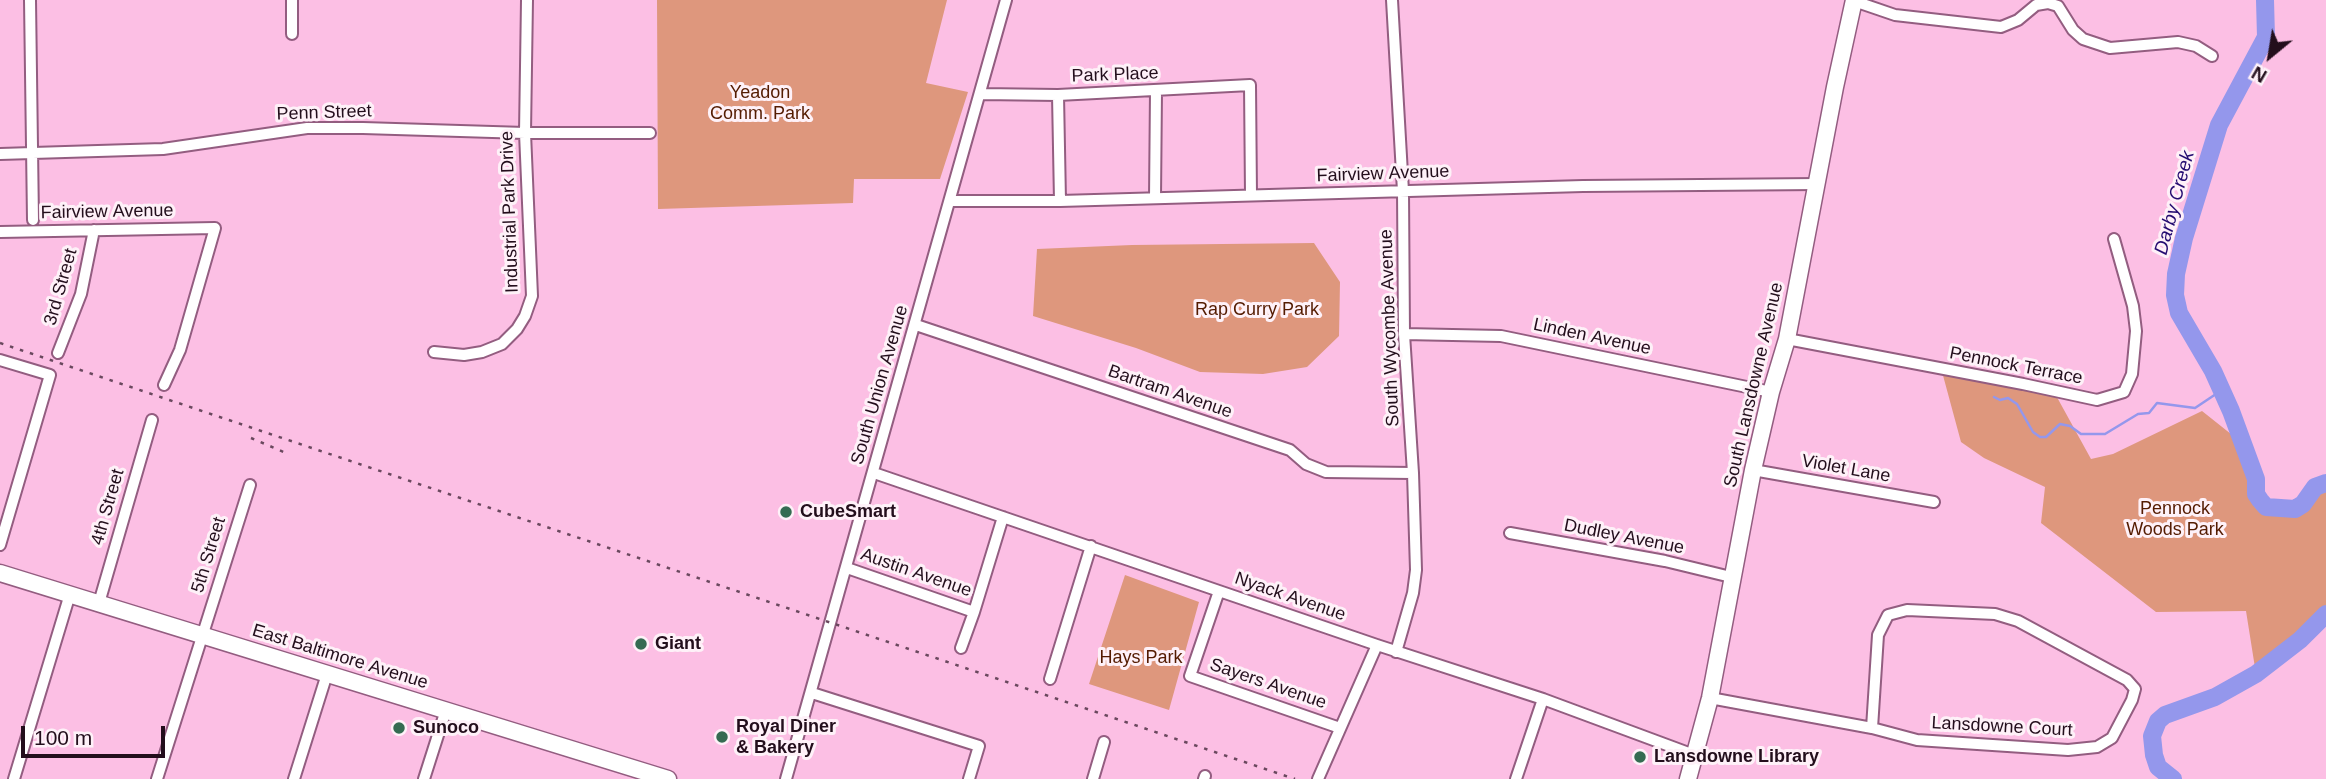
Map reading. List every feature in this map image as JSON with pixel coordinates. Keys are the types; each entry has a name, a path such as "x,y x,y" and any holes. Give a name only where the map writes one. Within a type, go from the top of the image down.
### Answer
{"main road":[{"name":"South Lansdowne Avenue","path":"1688,779 1710,698 1753,470 1771,392 1787,339 1854,0"},
{"name":"East Baltimore Avenue","path":"0,573 668,779"}],"street":[{"path":"30,0 33,220"},
{"path":"292,0 292,34"},
{"name":"Industrial Park Drive","path":"434,352 464,355 482,352 502,344 517,329 532,296 525,133 527,0"},
{"name":"South Union Avenue","path":"786,779 1006,0"},
{"name":"South Wycombe Avenue","path":"1392,0 1404,191 1404,334 1413,473 1415,581 1396,652"},
{"path":"1854,0 1895,15 2001,27 2018,20 2036,5 2048,3 2058,6 2073,30 2083,39 2110,48 2178,42 2196,46 2212,56"},
{"name":"Park Place","path":"981,94 1058,95 1250,85 1251,195"},
{"path":"1155,198 1156,91"},
{"path":"1058,95 1060,201"},
{"name":"Penn Street","path":"0,154 163,149 307,128 525,133 650,132"},
{"name":"Fairview Avenue","path":"950,201 1060,201 1404,191 1818,184"},
{"name":"Fairview Avenue","path":"0,232 215,228 180,350 164,385"},
{"name":"3rd Street","path":"58,353 81,293 94,230"},
{"name":"Pennock Terrace","path":"1787,339 2097,400 2124,392 2132,374 2136,331 2133,306 2114,239"},
{"name":"Bartram Avenue","path":"916,325 1290,450 1306,464 1326,472 1413,473"},
{"name":"Linden Avenue","path":"1404,334 1501,336 1771,392"},
{"path":"0,360 50,375 0,545"},
{"name":"4th Street","path":"99,603 152,420"},
{"name":"Violet Lane","path":"1753,470 1934,502"},
{"name":"Nyack Avenue","path":"874,473 1396,652 1544,699 1694,755"},
{"name":"5th Street","path":"157,779 250,485"},
{"path":"961,648 1003,517"},
{"name":"Dudley Avenue","path":"1510,533 1665,561 1731,577"},
{"path":"1050,680 1091,546"},
{"name":"Austin Avenue","path":"847,568 974,612"},
{"name":"Sayers Avenue","path":"1219,591 1190,676 1340,728"},
{"path":"13,779 70,594"},
{"name":"Lansdowne Court","path":"1710,698 1872,728 1917,740 2068,750 2097,747 2112,738 2135,689 2127,680 2018,621 1995,614 1907,610 1888,615 1878,635 1872,728"},
{"path":"1318,779 1377,645"},
{"path":"294,779 327,674"},
{"path":"812,693 979,746 969,779"},
{"path":"1516,779 1544,699"},
{"path":"424,779 446,710"},
{"path":"1093,779 1104,742"}],"green space":[{"name":"Yeadon Comm. Park","path":"657,0 947,0 926,83 968,92 940,179 854,179 853,203 658,209"},
{"name":"Rap Curry Park","path":"1314,243 1340,282 1339,336 1307,367 1263,374 1200,372 1136,348 1033,316 1037,249"},
{"name":"Pennock Woods Park","path":"1941,368 2053,390 2091,459 2113,454 2202,411 2241,442 2256,479 2256,494 2266,507 2295,509 2303,504 2315,487 2326,483 2326,614 2300,640 2256,674 2246,611 2156,612 2041,523 2045,487 1984,458 1961,442"},
{"name":"Hays Park","path":"1125,575 1199,602 1169,710 1089,684"}],"waterway":[{"name":"Darby Creek","path":"2265,0 2266,37 2219,125 2184,238 2176,274 2175,295 2179,313 2213,371 2231,411 2256,479 2256,494 2260,500 2266,507 2295,509 2303,504 2315,487 2326,483"},
{"path":"1994,397 2000,400 2008,398 2017,404 2033,432 2040,437 2046,437 2060,424 2070,426 2081,434 2105,434 2138,414 2149,413 2157,403 2195,408 2222,390"},
{"name":"Darby Creek","path":"2173,779 2158,767 2154,755 2152,736 2158,721 2165,715 2215,697 2256,674 2300,640 2326,614"}],"railway":[{"path":"0,343 1295,779"},
{"path":"251,438 286,453"}],"place":[{"name":"CubeSmart","path":"786,512"},
{"name":"Giant","path":"641,644"},
{"name":"Sunoco","path":"399,728"},
{"name":"Royal Diner & Bakery","path":"722,737"},
{"name":"Lansdowne Library","path":"1640,757"}]}
